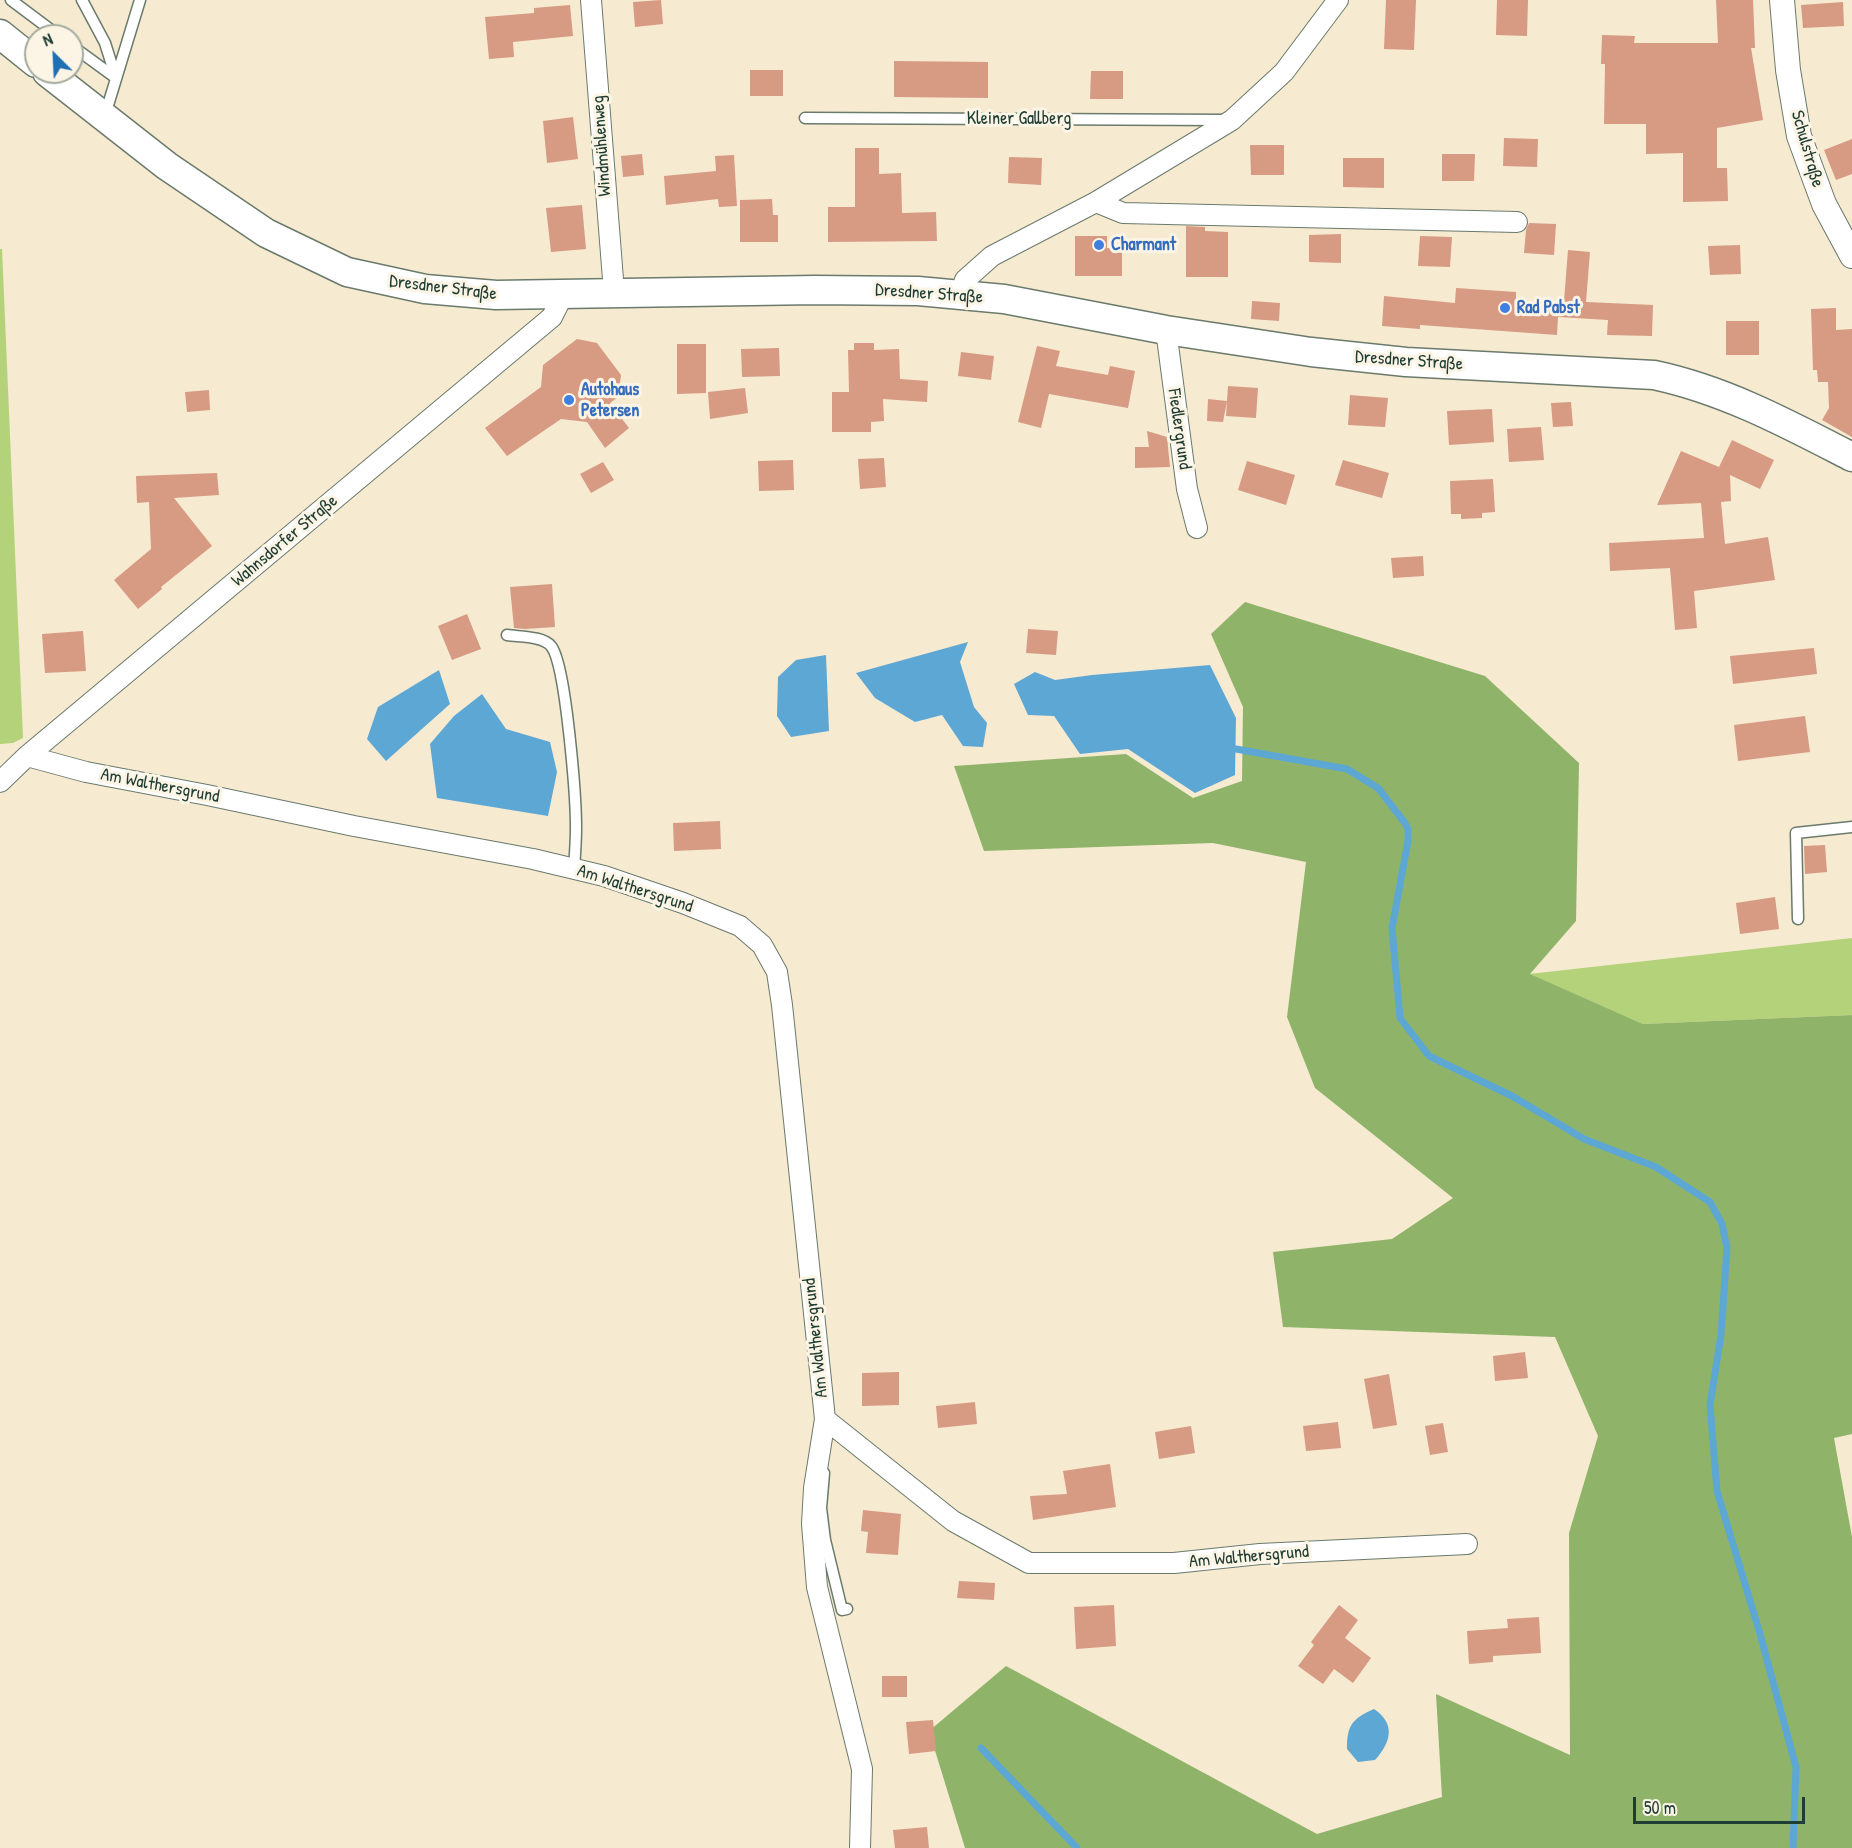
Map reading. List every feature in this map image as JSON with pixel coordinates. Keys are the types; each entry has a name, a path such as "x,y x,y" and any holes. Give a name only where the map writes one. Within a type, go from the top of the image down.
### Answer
{"main road":[{"path":"0,34 24,53"},
{"name":"Dresdner Straße","path":"62,84 167,166 266,234 347,272 425,289 460,294 563,295 614,292 880,290 960,294 1004,299 1166,330 1311,352 1406,362 1654,375 1688,382 1727,396 1852,457"}],"street":[{"name":"Windmühlenweg","path":"591,0 614,292"},
{"path":"960,294 965,279 992,256 1096,202 1232,120 1284,72 1338,0"},
{"name":"Schulstraße","path":"1782,0 1788,70 1799,136 1824,204 1852,256"},
{"path":"1096,202 1123,213 1517,222"},
{"name":"Wahnsdorfer Straße","path":"0,782 27,756 552,317 563,295"},
{"name":"Fiedlergrund","path":"1166,330 1187,489 1197,528"},
{"name":"Am Walthersgrund","path":"27,756 86,772 532,859 604,876 683,903 740,926 762,945 777,972 782,1005 825,1419 814,1488 812,1524 817,1587 862,1769 860,1848"},
{"name":"Am Walthersgrund","path":"825,1419 953,1521 1029,1563 1174,1563 1260,1554 1467,1544"}],"lane":[{"path":"11,0 43,24"},
{"path":"82,0 105,43 116,79"},
{"path":"104,119 140,0"},
{"path":"84,55 116,79"},
{"name":"Kleiner Gallberg","path":"805,117 1232,120"},
{"path":"507,635 550,644 557,656 569,734 576,828 574,869"},
{"path":"1798,919 1796,833 1852,827"},
{"path":"822,1449 825,1479 821,1508 825,1540 842,1610 847,1609"}],"green space":[{"path":"0,249 2,249 23,738 13,743 0,744"},
{"path":"1245,602 1485,676 1579,763 1576,921 1530,974 1643,1024 1852,1015 1852,1434 1834,1438 1852,1537 1852,1848 965,1848 929,1731 1006,1666 1317,1834 1442,1797 1436,1694 1570,1755 1569,1533 1598,1436 1555,1337 1283,1327 1273,1252 1392,1239 1453,1198 1315,1088 1287,1017 1306,862 1213,843 984,851 954,766 1126,754 1193,798 1242,781 1243,707 1211,634"},
{"path":"1852,938 1852,1015 1643,1024 1529,974"}],"water":[{"path":"968,642 960,662 974,707 987,723 983,747 963,746 942,715 915,722 875,698 856,673"},
{"path":"826,655 829,731 791,737 777,716 778,677 796,660"},
{"path":"1210,665 1236,718 1235,775 1195,793 1128,749 1080,754 1054,716 1028,715 1014,684 1035,672 1055,680"},
{"path":"439,670 450,704 386,761 367,739 378,707"},
{"path":"482,694 506,729 550,742 557,772 548,816 437,798 430,744 454,716"},
{"path":"1374,1709 1386,1721 1388,1740 1375,1760 1358,1762 1347,1749 1348,1734 1352,1724 1360,1716"}],"building":[{"path":"661,0 663,24 635,27 633,2"},
{"path":"1386,0 1416,0 1414,50 1384,49"},
{"path":"1497,0 1528,0 1527,36 1496,35"},
{"path":"1716,0 1753,0 1755,48 1751,48 1763,120 1717,128 1717,168 1727,168 1728,201 1683,202 1683,153 1646,154 1646,124 1604,124 1605,64 1601,64 1602,35 1635,36 1634,43 1718,43"},
{"path":"1843,2 1844,26 1803,28 1801,5"},
{"path":"570,5 573,36 513,42 514,57 489,59 485,17 534,13 534,8"},
{"path":"894,61 988,62 988,98 894,97"},
{"path":"750,70 783,70 783,96 750,96"},
{"path":"1091,71 1123,71 1123,99 1090,99"},
{"path":"573,117 578,159 547,163 543,121"},
{"path":"1504,138 1538,139 1537,167 1503,166"},
{"path":"1852,139 1852,174 1836,180 1824,150"},
{"path":"1250,145 1284,145 1284,175 1251,175"},
{"path":"855,148 879,148 879,174 901,173 902,213 936,212 937,241 828,242 828,207 855,207"},
{"path":"642,154 644,175 623,177 621,156"},
{"path":"1442,154 1475,154 1474,181 1442,181"},
{"path":"734,155 737,206 719,207 718,199 666,205 664,176 716,171 715,156"},
{"path":"1009,157 1042,158 1041,185 1008,183"},
{"path":"1343,158 1384,158 1384,188 1343,187"},
{"path":"772,199 773,215 778,215 778,242 740,242 740,200"},
{"path":"582,205 586,249 551,252 546,208"},
{"path":"1529,223 1556,224 1554,255 1524,253 1526,230"},
{"path":"1186,226 1205,227 1205,231 1228,232 1228,277 1186,277"},
{"path":"1341,234 1341,263 1309,262 1309,235"},
{"path":"1075,236 1107,236 1107,248 1122,248 1122,276 1075,276"},
{"path":"1420,236 1452,237 1450,267 1418,266"},
{"path":"1740,245 1741,274 1710,275 1708,246"},
{"path":"1568,250 1590,252 1586,302 1653,305 1652,336 1607,335 1608,320 1558,317 1557,335 1420,325 1420,329 1382,326 1384,296 1455,303 1456,288 1516,292 1516,300 1558,303 1558,301 1564,301"},
{"path":"1252,301 1280,303 1279,321 1251,319"},
{"path":"1836,308 1836,330 1852,329 1852,437 1822,420 1829,408 1828,382 1818,382 1817,370 1813,370 1811,309"},
{"path":"1726,321 1759,321 1759,355 1726,355"},
{"name":"Autohaus Petersen","path":"577,339 597,343 621,375 618,397 610,403 629,428 605,448 587,422 561,419 507,456 485,428 541,387 543,365"},
{"path":"854,343 874,343 874,350 899,349 900,379 928,381 927,402 883,399 884,421 871,422 871,432 832,432 832,392 849,392 848,350 854,350"},
{"path":"677,344 706,344 706,393 677,394"},
{"path":"1037,346 1060,351 1056,366 1108,375 1110,366 1135,371 1128,408 1049,394 1041,428 1018,422"},
{"path":"779,348 780,376 742,377 741,349"},
{"path":"961,352 994,356 991,380 958,376"},
{"path":"1228,386 1258,388 1256,418 1226,416"},
{"path":"745,388 748,413 710,419 708,392"},
{"path":"209,390 210,410 187,412 185,392"},
{"path":"1350,395 1388,398 1385,427 1348,425"},
{"path":"1208,399 1227,401 1223,422 1207,421"},
{"path":"1571,402 1573,426 1553,427 1551,403"},
{"path":"1492,409 1494,442 1449,445 1447,411"},
{"path":"1541,427 1544,460 1509,462 1507,429"},
{"path":"1147,431 1167,437 1170,467 1135,468 1135,447 1149,447"},
{"path":"1732,440 1774,460 1760,489 1730,475 1731,501 1721,502 1725,544 1768,537 1775,580 1694,591 1697,628 1675,630 1670,568 1610,571 1609,543 1704,538 1701,503 1657,505 1681,451 1719,467"},
{"path":"884,458 886,487 860,489 858,459"},
{"path":"793,460 794,490 759,491 758,461"},
{"path":"1343,460 1389,473 1382,498 1335,485"},
{"path":"1247,461 1295,475 1286,505 1238,490"},
{"path":"603,462 614,480 591,493 580,474"},
{"path":"217,473 219,495 174,498 212,546 161,587 162,589 138,609 114,580 151,549 149,502 137,503 136,476"},
{"path":"1493,479 1495,512 1482,513 1482,518 1461,519 1461,514 1451,514 1450,481"},
{"path":"1423,556 1424,576 1393,578 1391,558"},
{"path":"552,584 555,627 514,628 510,587"},
{"path":"467,614 481,649 452,660 438,626"},
{"path":"1028,629 1058,631 1056,655 1026,653"},
{"path":"83,631 86,671 45,673 42,634"},
{"path":"1814,648 1817,674 1733,684 1730,656"},
{"path":"1805,716 1810,752 1738,761 1734,725"},
{"path":"720,821 721,849 674,851 673,823"},
{"path":"1825,845 1827,872 1805,874 1804,846"},
{"path":"1775,897 1779,929 1740,934 1736,903"},
{"path":"1525,1352 1528,1378 1495,1381 1493,1356"},
{"path":"899,1372 899,1405 862,1406 862,1373"},
{"path":"1389,1374 1397,1425 1373,1429 1364,1379"},
{"path":"975,1402 977,1424 938,1428 936,1406"},
{"path":"1338,1422 1341,1448 1306,1451 1303,1426"},
{"path":"1443,1423 1448,1452 1430,1455 1425,1426"},
{"path":"1191,1426 1195,1453 1159,1459 1155,1432"},
{"path":"1110,1464 1116,1507 1033,1520 1030,1496 1067,1494 1063,1471"},
{"path":"863,1510 901,1514 898,1555 866,1553 868,1532 861,1531"},
{"path":"959,1581 995,1583 994,1600 957,1598"},
{"path":"1114,1605 1116,1646 1076,1649 1074,1607"},
{"path":"1339,1605 1358,1620 1345,1638 1371,1658 1353,1683 1334,1669 1323,1684 1298,1666 1314,1645 1311,1642"},
{"path":"1539,1617 1541,1653 1493,1656 1493,1662 1469,1664 1467,1631 1508,1628 1507,1619"},
{"path":"882,1676 907,1676 907,1697 882,1697"},
{"path":"933,1720 936,1751 909,1754 906,1722"},
{"path":"927,1827 929,1848 895,1848 893,1830"}],"waterway":[{"path":"1236,749 1347,769 1378,788 1405,823 1408,829 1408,841 1392,928 1400,1018 1429,1056 1512,1096 1584,1139 1656,1167 1710,1202 1722,1224 1727,1248 1721,1335 1710,1405 1717,1491 1760,1634 1796,1767 1793,1848"},
{"path":"981,1748 1077,1848"}],"place":[{"name":"Charmant","path":"1099,245"},
{"name":"Rad Pabst","path":"1505,308"},
{"name":"Autohaus Petersen","path":"569,400"}]}
